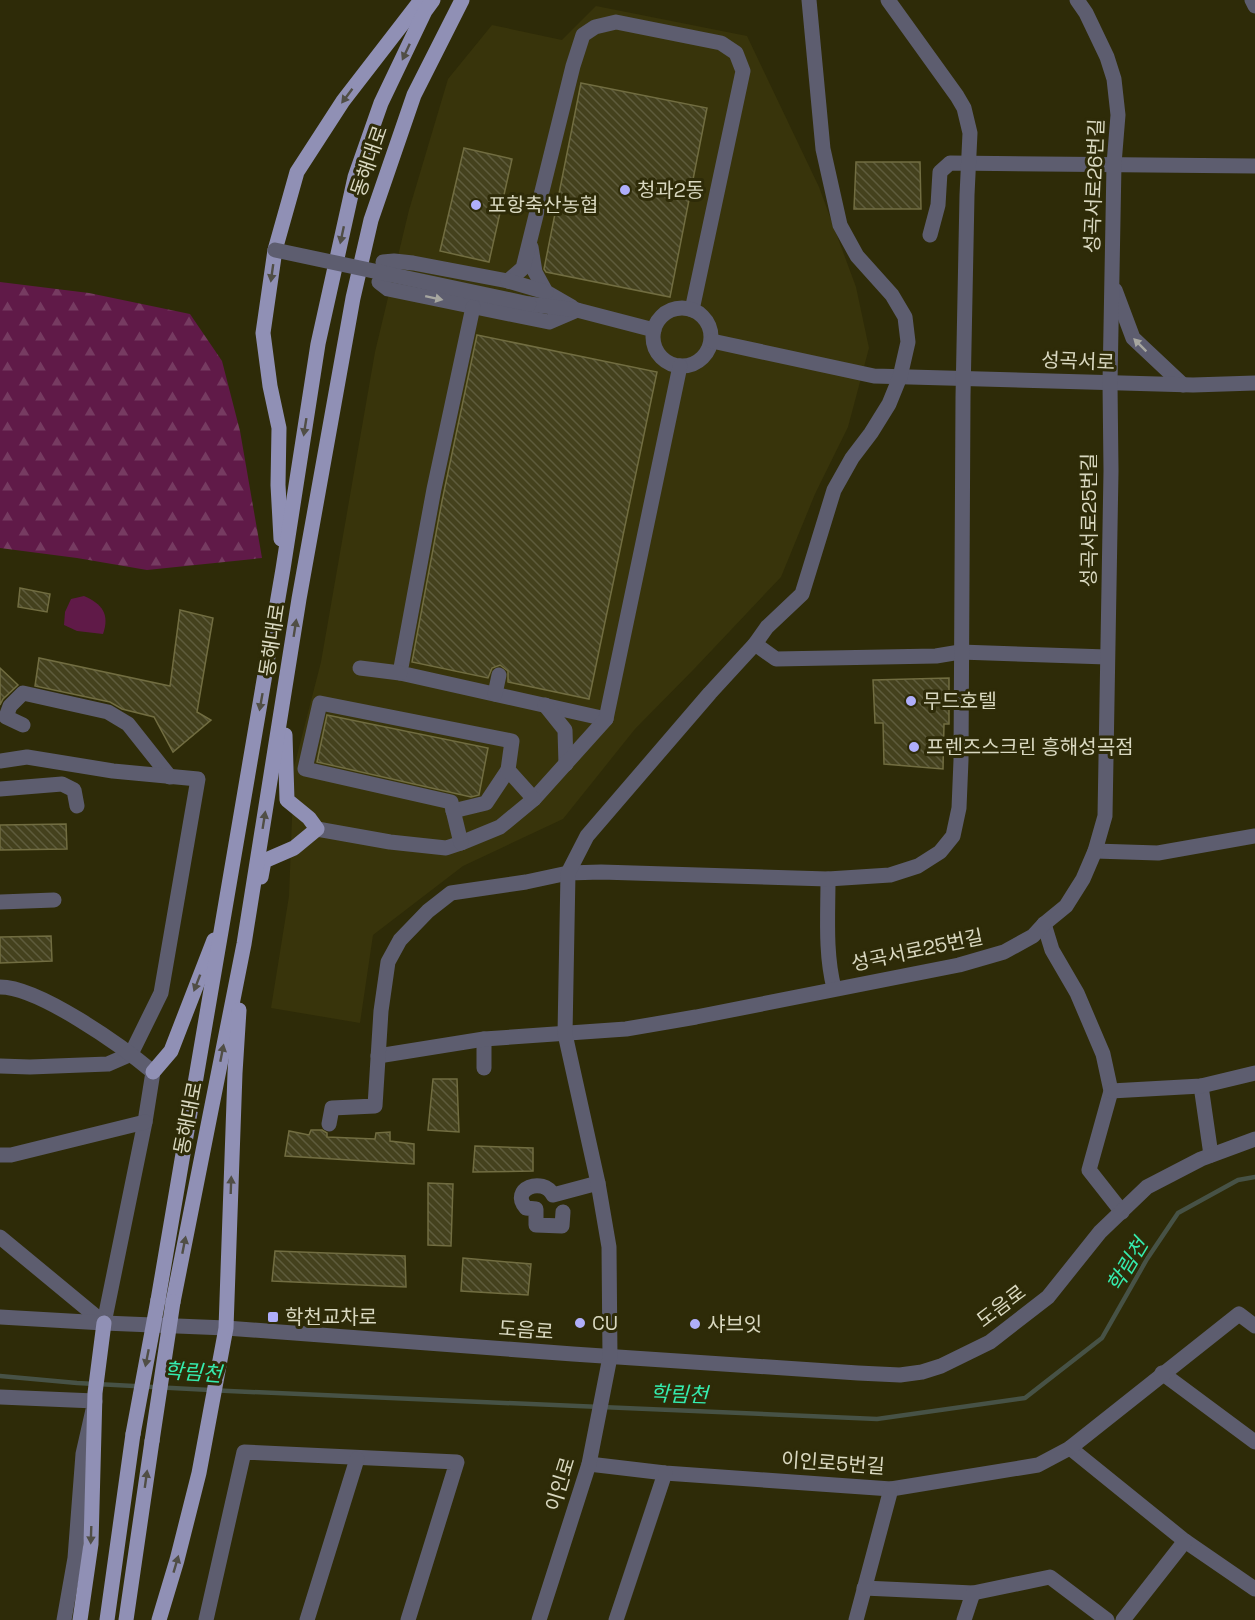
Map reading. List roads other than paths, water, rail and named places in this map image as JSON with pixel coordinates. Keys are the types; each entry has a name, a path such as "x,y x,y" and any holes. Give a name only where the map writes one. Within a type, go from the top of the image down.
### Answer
{"main road":[{"path":"283,569 278,485 279,428 270,386 263,333 275,250 297,172 343,101 422,0"},
{"path":"126,1620 152,1441 165,1301 318,344 355,177 381,103 425,11 433,0"},
{"name":"동해대로","path":"165,1301 244,944 299,599 353,297 371,220 414,95 462,0"},
{"path":"159,1620 199,1473 226,1328 235,1073 244,944 264,861 294,848 317,828 309,818 287,800 284,697"},
{"path":"153,1072 171,1051 226,909"},
{"path":"107,1620 133,1434 165,1301"},
{"path":"80,1620 90,1544 95,1397 104,1323"}],"street":[{"path":"568,873 587,836 755,644 767,627 802,594 834,490 852,458 889,404 900,377 908,342 905,317 892,295 857,256 840,225 823,150 809,0"},
{"path":"329,1124 332,1108 375,1106 381,1011 388,962 400,940 428,911 451,893 568,873 828,879 890,875 918,866 940,852 953,836 959,808 961,760 963,378 970,133 964,108 953,89 888,0"},
{"name":"성곡서로26번길","path":"1077,0 1086,13 1107,57 1114,79 1118,115 1114,164 1110,383"},
{"path":"1252,0 1255,6"},
{"path":"508,281 523,268 573,66 583,35 595,27 616,22 722,43 735,53 743,71 692,309"},
{"path":"930,235 938,206 940,172 950,163 1255,166"},
{"path":"530,241 535,272 546,292"},
{"path":"275,250 529,304 577,310 654,330"},
{"path":"383,262 414,263 508,281 546,292 577,310"},
{"path":"1112,280 1133,338 1183,385"},
{"path":"379,282 388,289 549,322 577,310"},
{"path":"400,673 434,489 473,307"},
{"path":"673,309 692,309 708,322 712,341 704,357 697,363 680,366 670,364 656,350 653,340 657,321 673,309"},
{"name":"성곡서로","path":"712,341 874,376 1251,386"},
{"path":"317,828 390,842 446,848 461,843 500,827 534,799 606,719 680,366"},
{"path":"1251,386 1255,371"},
{"name":"성곡서로25번길","path":"378,1056 483,1039 626,1029 959,965 1004,952 1033,936 1066,906 1083,879 1095,851 1105,816 1111,471 1110,383"},
{"path":"755,644 776,659 936,656 960,652 1107,657"},
{"path":"360,669 400,673 606,719"},
{"path":"495,694 499,675"},
{"path":"23,725 6,717 10,706 23,693 108,712 128,724 170,777"},
{"path":"453,811 486,802 508,770 512,741 320,703 305,769 451,802 453,811 461,843"},
{"path":"545,705 565,730 566,764"},
{"path":"0,761 27,757 113,771 198,779 161,993 131,1054 108,1064 0,1066"},
{"path":"508,770 534,799"},
{"path":"0,789 62,784 74,790 77,806"},
{"path":"1095,851 1158,853 1255,836"},
{"name":"이인로","path":"539,1620 590,1464 610,1357 609,1247 598,1183 565,1034 568,873"},
{"path":"828,879 828,939 830,972 834,988"},
{"path":"0,902 54,900"},
{"path":"1044,924 1052,950 1077,993 1103,1054 1111,1091 1089,1170 1122,1212"},
{"path":"0,987 10,987 44,999 131,1054 153,1072 104,1323 0,1237"},
{"path":"483,1039 484,1068"},
{"path":"1111,1091 1201,1086 1255,1072"},
{"path":"1201,1086 1211,1155"},
{"path":"0,1155 11,1155 145,1122"},
{"name":"도음로","path":"0,1317 226,1328 858,1373 900,1375 922,1372 990,1342 1048,1297 1100,1232 1148,1187 1211,1155 1255,1139"},
{"path":"553,1195 598,1183"},
{"path":"542,1186 550,1190 553,1195 550,1204 541,1209 526,1208 522,1204 523,1190 528,1188 542,1186"},
{"path":"536,1209 536,1226 562,1226 563,1212"},
{"name":"이인로5번길","path":"590,1464 665,1473 891,1489 1038,1465 1070,1448 1239,1314 1255,1326"},
{"path":"1162,1373 1255,1442"},
{"path":"0,1397 95,1397 83,1454 75,1558 64,1620"},
{"path":"1070,1448 1185,1541 1255,1589"},
{"path":"206,1620 244,1452 457,1462 408,1620"},
{"path":"307,1620 357,1458"},
{"path":"616,1620 665,1473"},
{"path":"856,1620 891,1489"},
{"path":"1123,1620 1185,1541"},
{"path":"864,1588 973,1593 1050,1577 1107,1620"},
{"path":"964,1620 973,1593"}],"waterway":[{"name":"학림천","path":"0,1376 77,1383 229,1391 877,1419 1025,1398 1102,1338 1147,1259 1178,1213 1238,1180 1255,1177"}],"place":[{"name":"청과2동","path":"625,190"},
{"name":"포항축산농협","path":"476,205"},
{"name":"무드호텔","path":"911,701"},
{"name":"프렌즈스크린 흥해성곡점","path":"914,747"},
{"name":"학천교차로","path":"273,1317"},
{"name":"CU","path":"580,1323"},
{"name":"샤브잇","path":"695,1324"}]}
